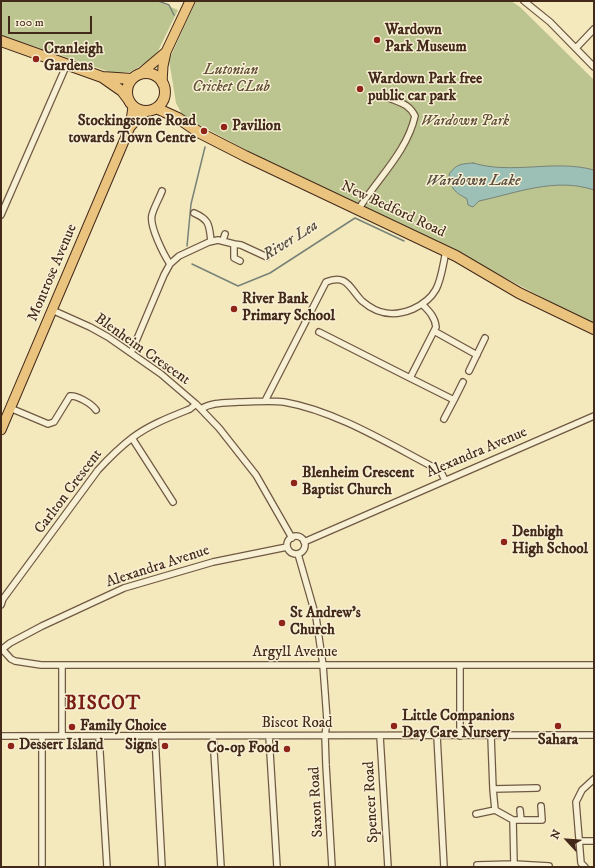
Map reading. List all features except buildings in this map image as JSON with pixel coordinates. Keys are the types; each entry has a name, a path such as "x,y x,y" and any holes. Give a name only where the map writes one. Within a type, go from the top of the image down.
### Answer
{"highway":[{"path":"1,41 67,63 102,77 122,91 137,110 151,110 164,99 163,88 158,78 152,74 146,73 136,76 102,77"},
{"path":"130,103 127,88 136,76"},
{"name":"New Bedford Road","path":"163,88 170,106 178,118"},
{"name":"New Bedford Road","path":"151,110 178,118 200,133 245,156 446,251 520,293 594,329"}],"main road":[{"path":"163,88 163,66 166,52 190,1"},
{"path":"136,76 166,52"},
{"name":"Montrose Avenue","path":"130,103 130,127"},
{"name":"Montrose Avenue","path":"1,430 6,413 52,310 130,127 138,117 151,110"}],"street":[{"path":"524,1 539,12 594,66"},
{"path":"576,48 594,29"},
{"path":"1,215 67,63"},
{"path":"358,210 398,155 412,129 415,116 412,109 389,98"},
{"path":"162,191 151,216 157,239 163,254 170,264"},
{"path":"194,213 204,218 206,221 211,241"},
{"path":"223,240 225,234"},
{"path":"130,353 164,275 170,264 179,256 211,241 223,240 241,245 267,257"},
{"path":"234,244 234,258 240,261"},
{"path":"265,401 326,282 339,279 347,283 362,301 374,309 385,314 396,315 422,304 433,295 439,285 446,251"},
{"path":"410,378 436,327 435,320 422,304"},
{"name":"Blenheim Crescent","path":"52,310 108,337 161,374 196,404 219,428 256,475 292,538"},
{"path":"434,331 477,355"},
{"path":"319,332 454,400"},
{"path":"469,371 486,338"},
{"path":"444,419 463,382"},
{"path":"6,413 48,424 54,422 70,396 77,397 90,404 96,410"},
{"path":"200,409 212,404 265,401 283,402 296,405 338,419 435,468 441,472 445,480"},
{"name":"Carlton Crescent","path":"1,605 3,599 98,470 111,456 132,438 154,425 190,409 196,404"},
{"name":"Alexandra Avenue","path":"304,542 594,416"},
{"path":"132,438 173,502"},
{"path":"292,538 300,538 304,542 304,548 298,554 292,553 287,547 288,542 292,538"},
{"name":"Alexandra Avenue","path":"2,647 42,626 124,588 212,562 287,547"},
{"path":"298,554 316,617 327,720 325,736"},
{"name":"Argyll Avenue","path":"2,647 11,659 15,661 41,665 62,666 594,665"},
{"path":"460,665 460,736"},
{"path":"62,666 62,736"},
{"name":"Biscot Road","path":"1,736 594,736"},
{"path":"42,736 42,867"},
{"path":"99,736 107,867"},
{"path":"155,736 162,867"},
{"path":"213,736 221,867"},
{"path":"269,736 277,867"},
{"name":"Saxon Road","path":"325,736 332,867"},
{"name":"Spencer Road","path":"380,736 388,867"},
{"path":"436,736 444,867"},
{"path":"491,736 492,789 495,810"},
{"path":"585,867 581,863 576,802 582,790 594,779"},
{"path":"492,789 537,788"},
{"path":"476,814 495,810 513,820 542,820 541,806"},
{"path":"520,810 521,820"},
{"path":"513,820 514,864"},
{"path":"579,841 594,841"},
{"path":"477,865 514,864 549,866"}],"green space":[{"path":"1,1 156,1 178,10 158,51 150,60 130,72 113,73 1,35"},
{"name":"Wardown Park","path":"196,1 511,1 520,7 594,80 594,325 453,250 263,159 183,116 176,103 169,60"}],"water":[{"name":"Wardown Lake","path":"473,163 503,168 564,166 594,170 594,190 579,186 550,186 479,201 473,207 468,205 467,199 454,190 449,174 459,165"}],"waterway":[{"name":"River Lea","path":"158,1 169,5 174,15"},
{"name":"River Lea","path":"187,246 191,204 205,147"},
{"name":"River Lea","path":"192,264 238,286 270,273 355,218 404,241"}],"place":[{"name":"Wardown Park Museum","path":"377,40"},
{"name":"Cranleigh Gardens","path":"36,59"},
{"name":"Wardown Park free public car park","path":"360,89"},
{"name":"Pavilion","path":"224,127"},
{"name":"Stockingstone Road towards Town Centre","path":"204,131"},
{"name":"River Bank Primary School","path":"234,309"},
{"name":"Blenheim Crescent Baptist Church","path":"294,483"},
{"name":"Denbigh High School","path":"504,542"},
{"name":"St Andrew's Church","path":"282,623"},
{"name":"Little Companions Day Care Nursery","path":"394,726"},
{"name":"Sahara","path":"558,726"},
{"name":"Family Choice","path":"72,727"},
{"name":"Dessert Island","path":"11,746"},
{"name":"Signs","path":"165,746"},
{"name":"Co-op Food","path":"287,749"}],"district":[{"name":"BISCOT","path":"103,705"}],"park label":[{"name":"Lutonian Cricket CLub","path":"231,80"}]}
